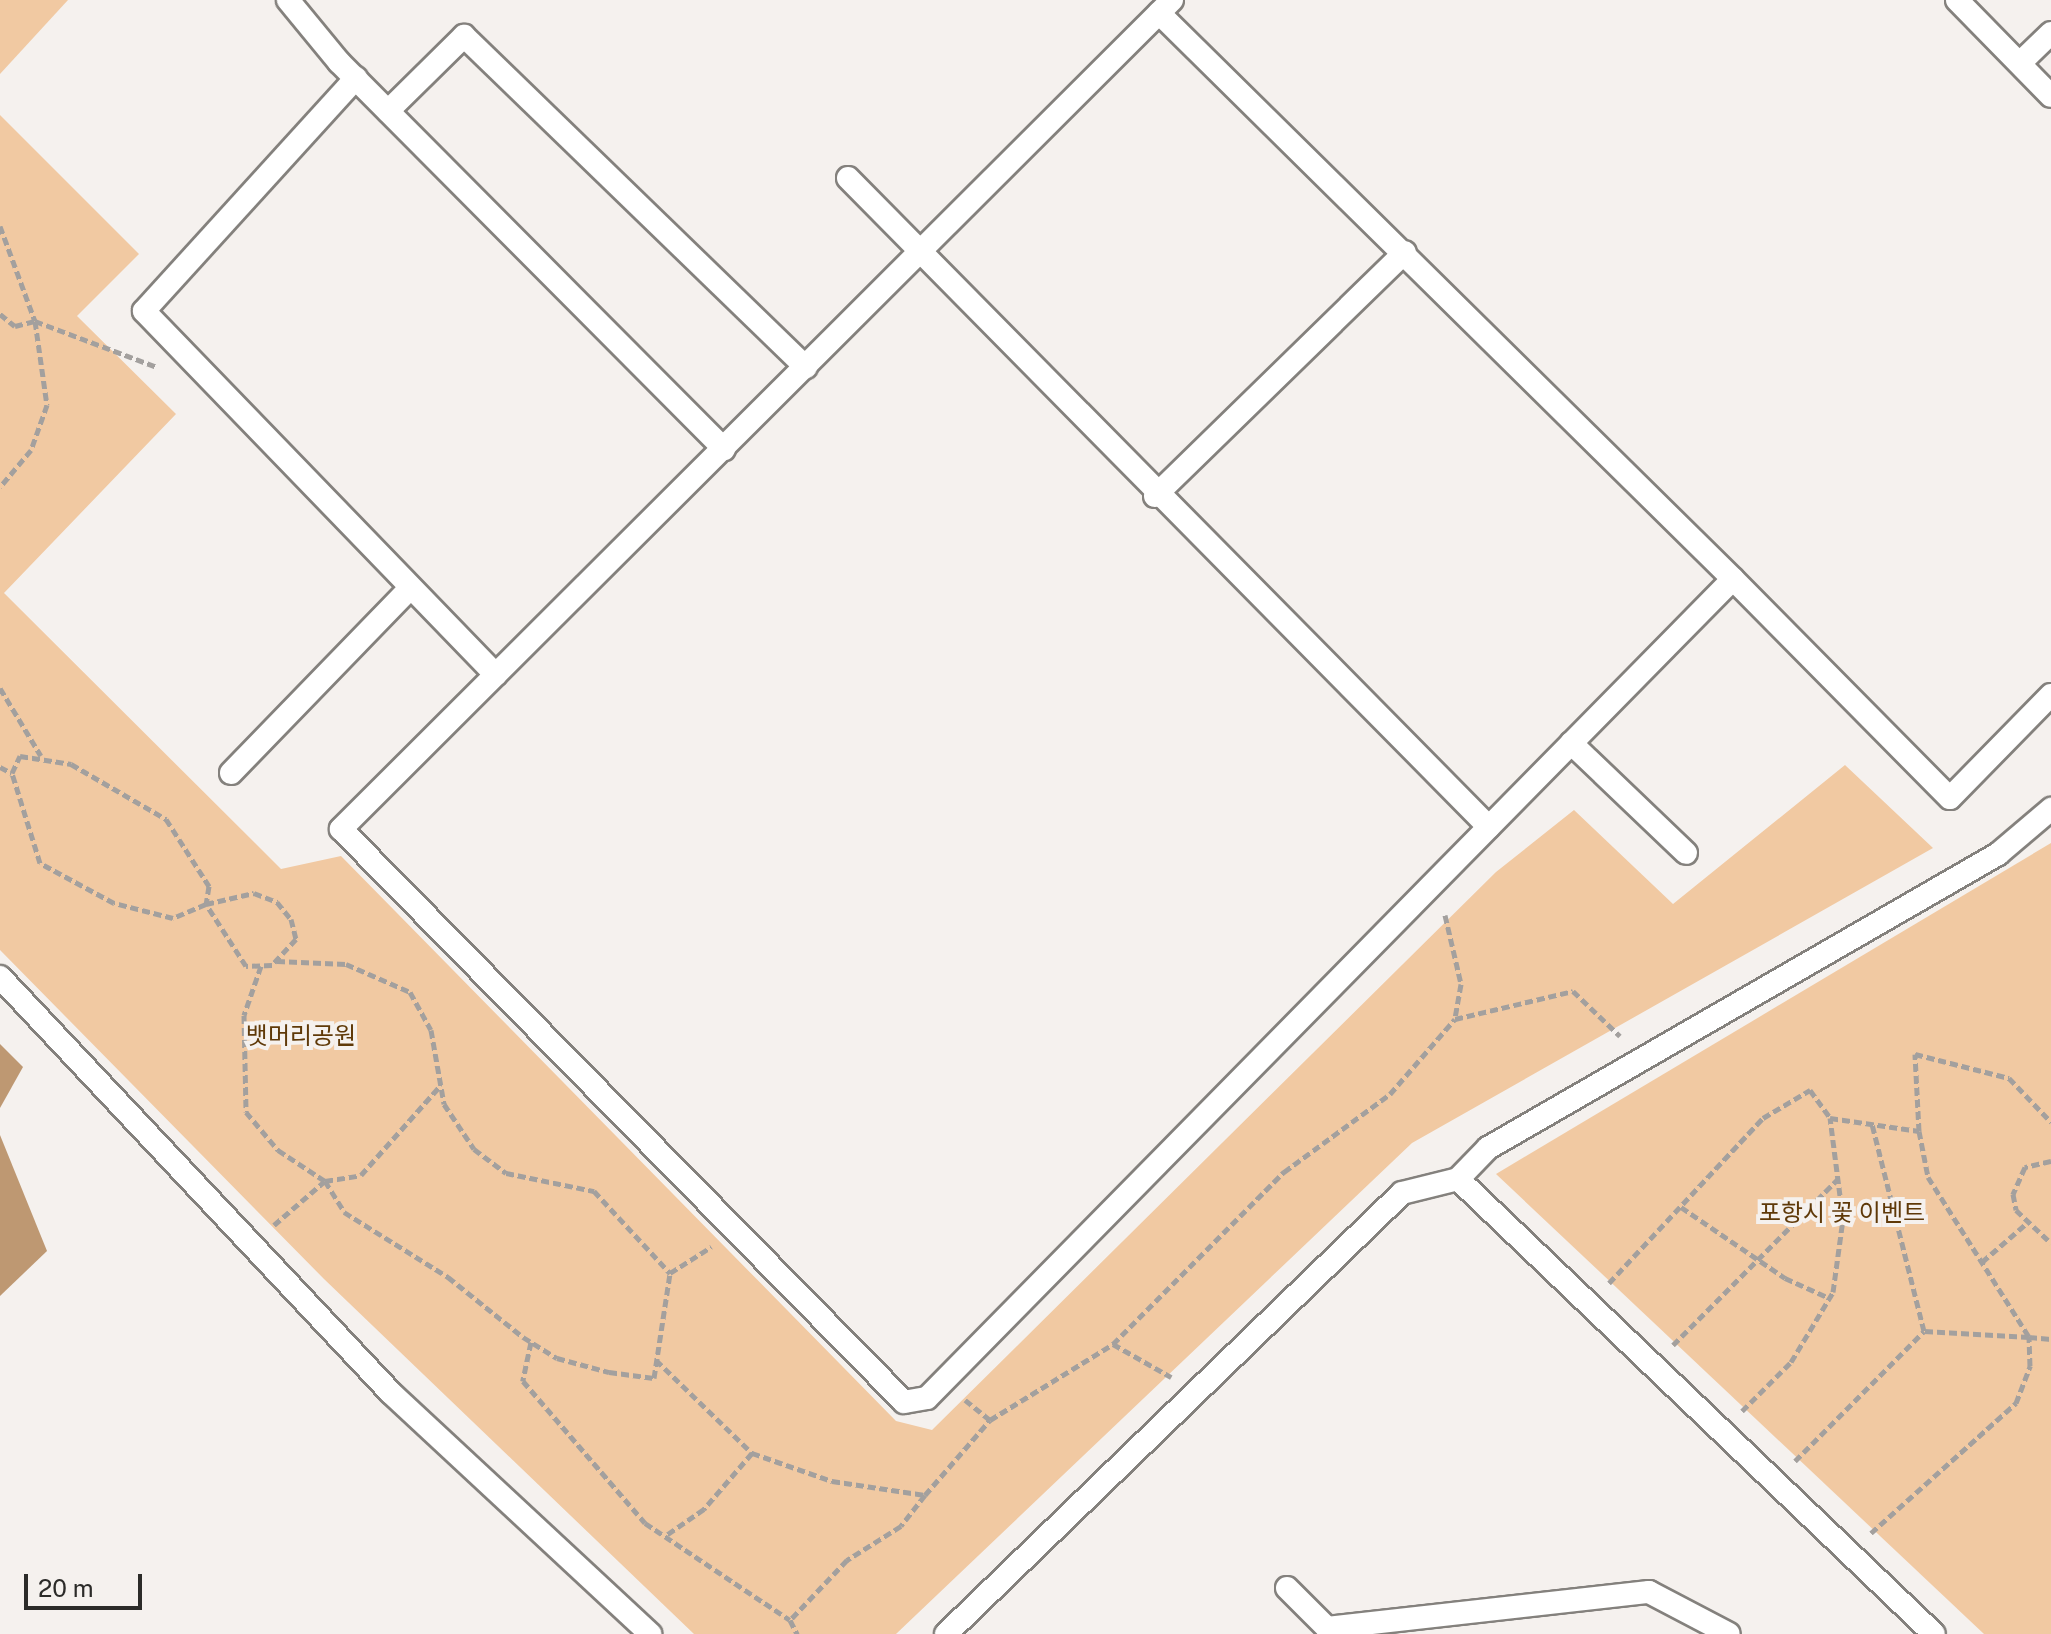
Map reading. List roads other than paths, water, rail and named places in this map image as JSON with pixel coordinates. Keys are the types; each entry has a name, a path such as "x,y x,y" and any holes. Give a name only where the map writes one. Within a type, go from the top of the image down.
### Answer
{"lane":[{"path":"288,0 388,111 724,449"},
{"path":"1957,0 2051,96"},
{"path":"1733,579 927,1398 904,1402 341,829 1166,6 1405,252 1733,579 1950,798 2051,695"},
{"path":"2020,63 2051,33"},
{"path":"388,111 464,36 806,367"},
{"path":"356,78 144,311 496,675"},
{"path":"848,178 1155,496 1489,827"},
{"path":"1155,496 1405,252"},
{"path":"231,773 410,588"},
{"path":"1571,743 1686,853"},
{"path":"946,1634 1402,1193 1458,1179 1488,1148 1998,854 2051,809"},
{"path":"0,977 391,1393 650,1634"},
{"path":"1458,1179 1934,1634"},
{"path":"1287,1588 1327,1628 1649,1592 1729,1634"}],"park label":[{"name":"뱃머리공원","path":"301,1036"},
{"name":"포항시 꽃 이벤트","path":"1842,1213"}]}
